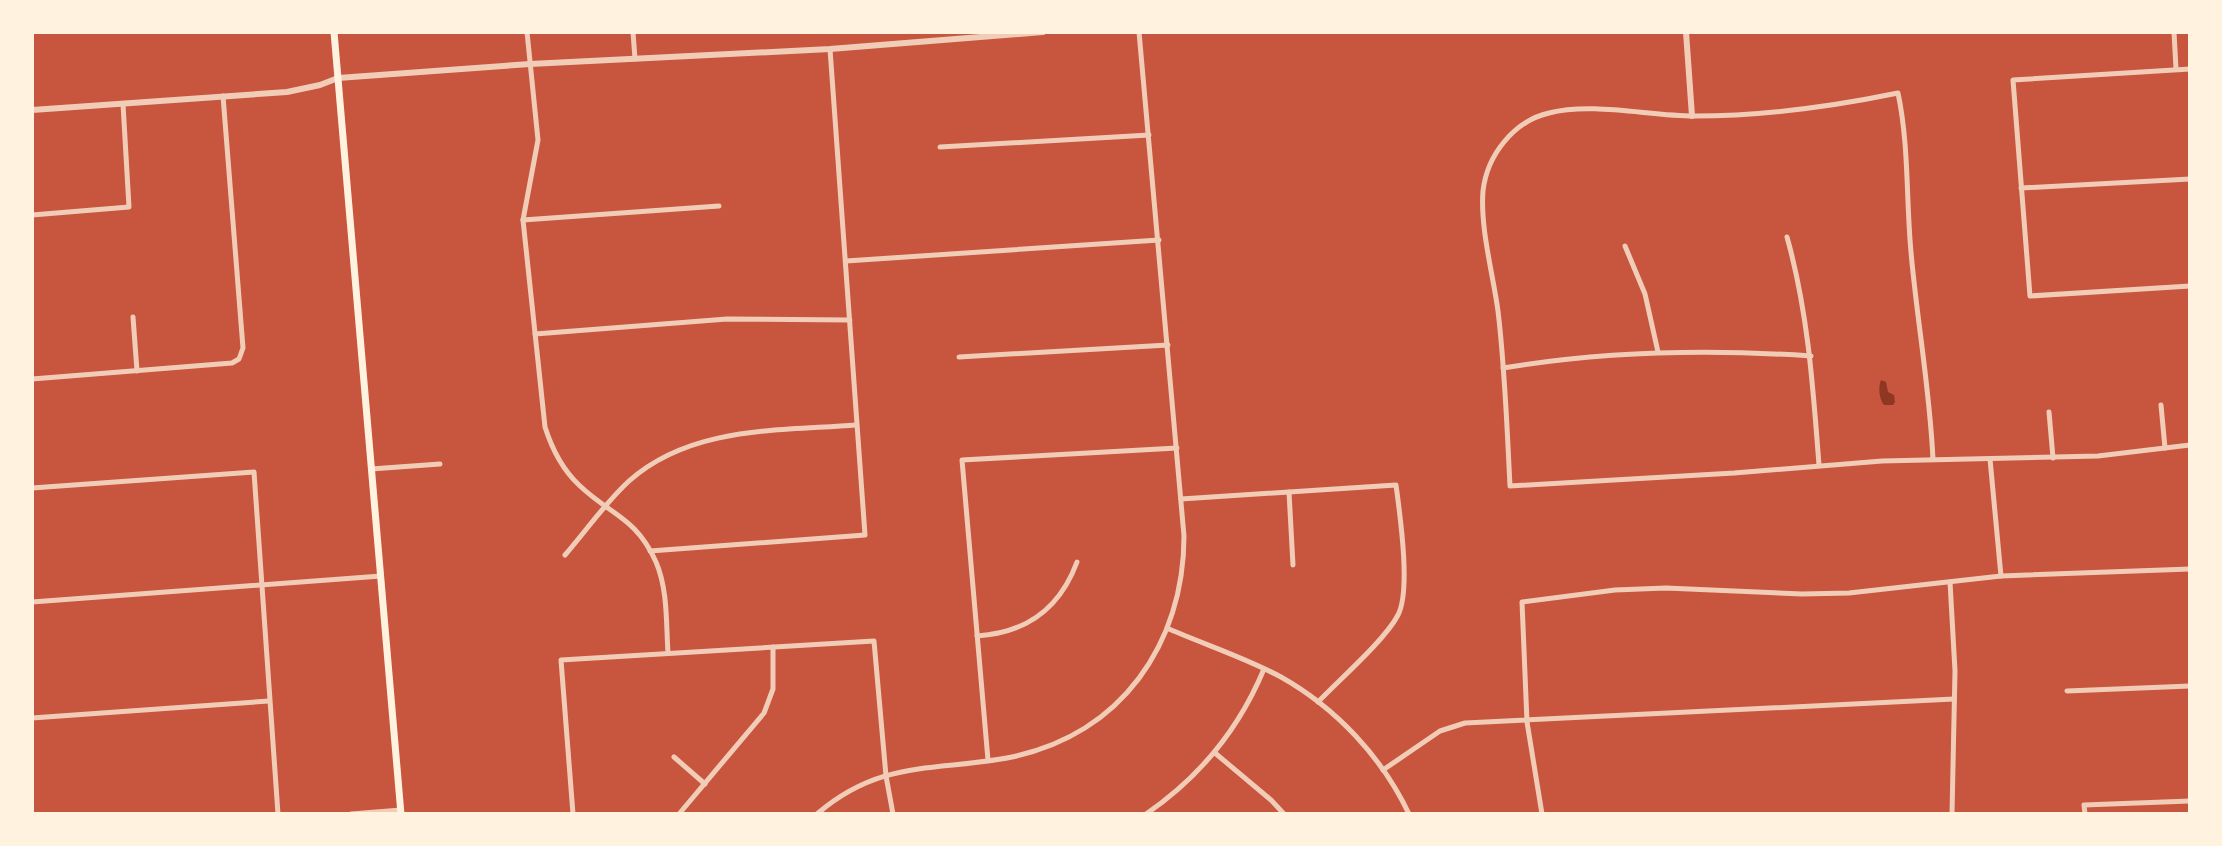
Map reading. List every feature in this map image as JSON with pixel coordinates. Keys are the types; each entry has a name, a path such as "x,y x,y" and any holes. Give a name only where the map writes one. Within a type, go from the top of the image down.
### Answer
{"main road":[{"path":"334,32 401,812"}],"street":[{"path":"527,32 538,140 523,220 542,412 550,441 568,473 593,497 633,527 650,551 662,580 668,653"},
{"path":"633,32 635,60"},
{"path":"32,110 287,92 338,78 530,64 830,49 1043,32"},
{"path":"817,814 842,796 886,776 924,766 1030,753 1088,727 1137,682 1169,629 1184,559 1181,499 1139,32"},
{"path":"1686,32 1692,116"},
{"path":"2174,32 2176,69"},
{"path":"650,551 865,535 830,49"},
{"path":"2190,69 2013,80 2030,296 2190,286"},
{"path":"1933,460 1911,251 1907,147 1898,93 1812,108 1692,116 1601,110 1550,112 1524,124 1507,138 1486,175 1484,216 1503,368 1510,486 1819,465 2053,458 2190,445"},
{"path":"32,379 232,363 239,359 243,348 223,96"},
{"path":"32,215 129,207 123,104"},
{"path":"940,147 1149,135"},
{"path":"2021,188 2190,179"},
{"path":"523,220 719,206"},
{"path":"1787,237 1804,304 1819,465"},
{"path":"846,261 1159,240"},
{"path":"1625,246 1645,294 1658,352"},
{"path":"133,317 137,371"},
{"path":"535,334 727,319 850,320"},
{"path":"959,357 1168,345"},
{"path":"1503,368 1571,358 1658,352 1725,351 1811,356"},
{"path":"2161,405 2165,448"},
{"path":"2049,412 2053,458"},
{"path":"565,555 607,505 641,471 666,455 696,443 731,435 856,425"},
{"path":"988,760 962,460 1177,448"},
{"path":"1990,459 2001,576"},
{"path":"371,469 440,464"},
{"path":"32,488 254,472 278,814"},
{"path":"1181,499 1396,485 1405,586 1402,607 1392,624 1318,702"},
{"path":"1289,492 1293,565"},
{"path":"977,636 1010,631 1036,619 1063,591 1077,562"},
{"path":"1542,814 1527,722 1522,602 1615,590 1666,588 1817,593 1896,589 2001,576 2190,569"},
{"path":"32,602 381,576"},
{"path":"1950,582 1954,640 1952,814"},
{"path":"1169,629 1264,669 1318,702 1356,736 1383,770 1409,814"},
{"path":"573,814 561,660 874,641 886,776 893,814"},
{"path":"679,814 754,726 770,702 774,680 773,647"},
{"path":"1147,814 1182,787 1215,753 1245,711 1264,669"},
{"path":"2067,691 2190,686"},
{"path":"1383,770 1429,739 1465,723 1954,699"},
{"path":"32,718 269,701"},
{"path":"1215,753 1284,814"},
{"path":"674,757 705,784"},
{"path":"2085,814 2084,805 2190,801"},
{"path":"351,814 401,812"}],"shaded area":[{"path":"1881,380 1886,382 1888,392 1894,395 1893,405 1882,402"}]}
